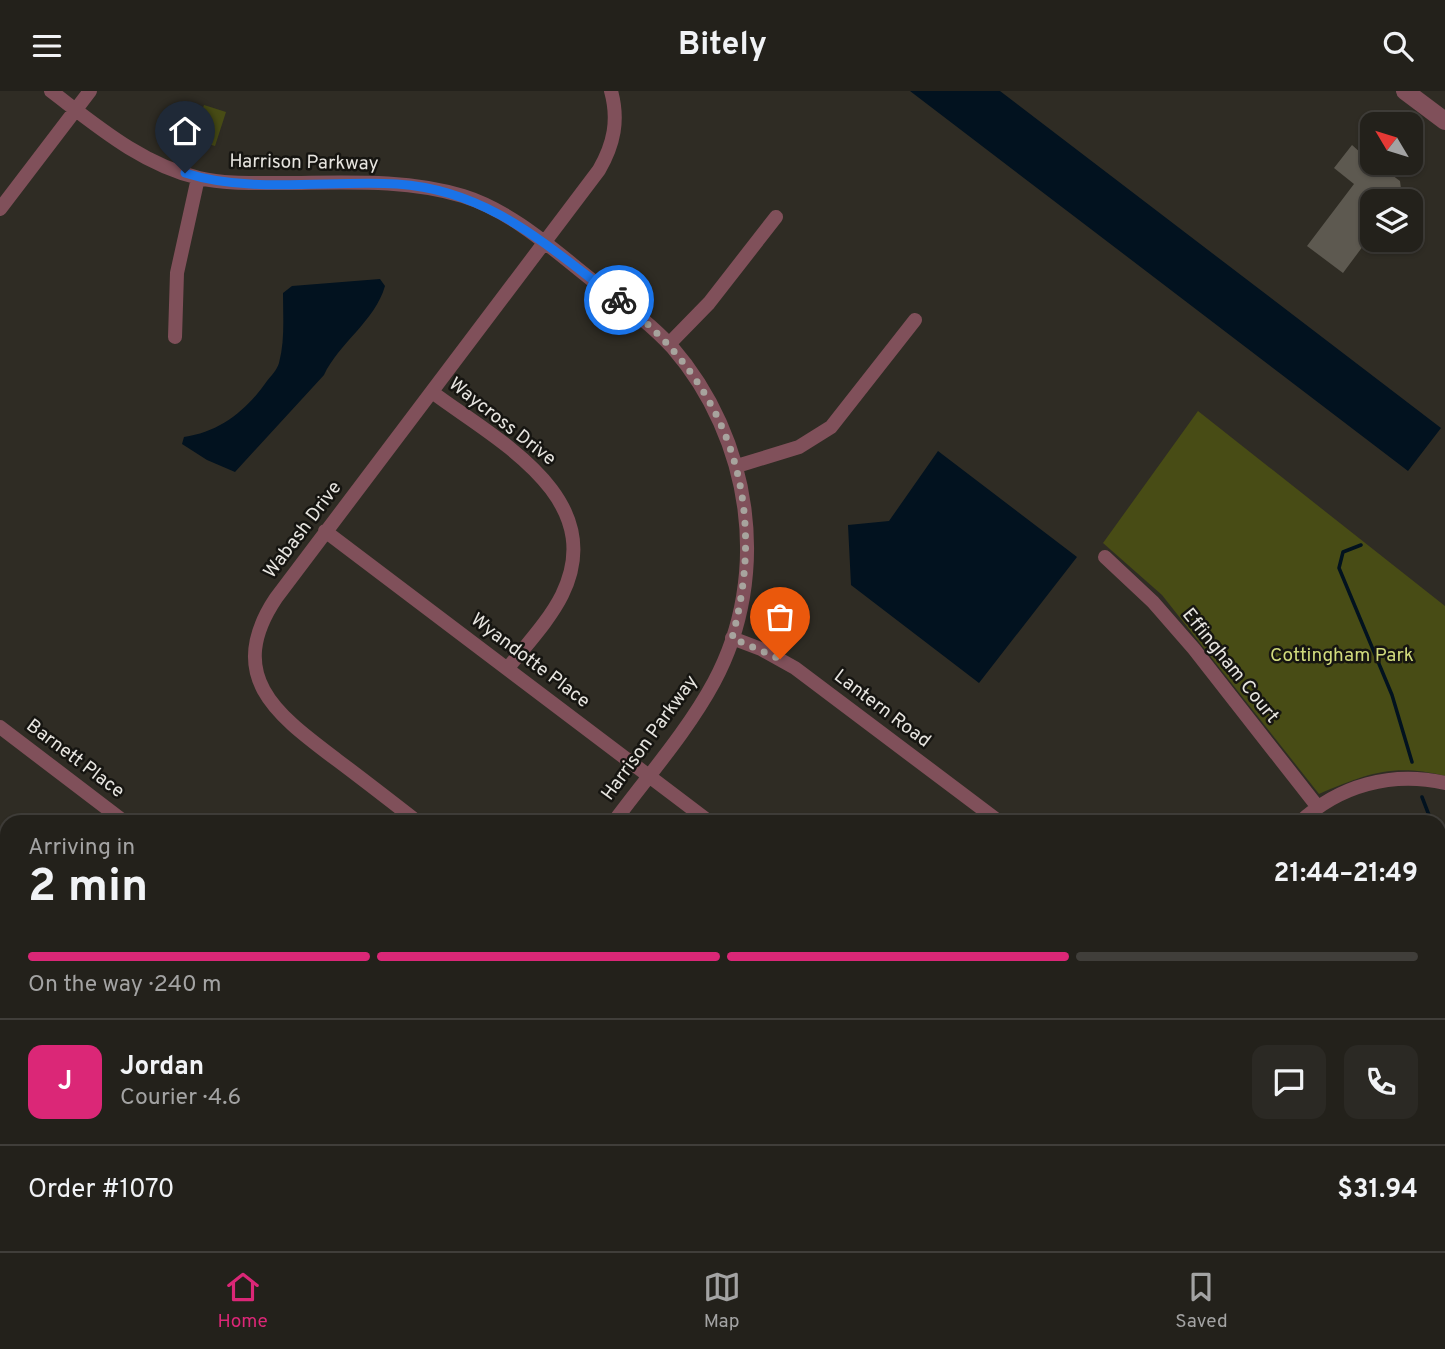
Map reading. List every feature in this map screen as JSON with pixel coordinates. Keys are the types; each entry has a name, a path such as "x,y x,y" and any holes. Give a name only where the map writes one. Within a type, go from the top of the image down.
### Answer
{"street":[{"name":"Harrison Parkway","path":"51,91 135,153 198,178 237,183 391,184 431,188 471,199 494,209 544,243 627,306 669,344 704,390 728,440 737,466 747,541 740,605 721,668 703,700 619,815"},
{"path":"0,209 90,91"},
{"name":"Wabash Drive","path":"409,815 285,720 272,706 260,682 256,652 261,623 276,598 599,170 610,148 615,115 611,91"},
{"path":"1405,91 1445,121"},
{"path":"175,337 178,265 198,178"},
{"path":"669,344 709,303 776,216"},
{"path":"737,466 799,447 831,427 915,320"},
{"name":"Waycross Drive","path":"432,392 542,475 560,499 568,516 572,554 568,580 556,605 508,668"},
{"name":"Wyandotte Place","path":"326,531 700,815"},
{"name":"Effingham Court","path":"1105,558 1153,602 1194,649 1317,806"},
{"name":"Lantern Road","path":"732,638 761,649 795,668 990,815"},
{"name":"Barnett Place","path":"0,727 116,815"},
{"path":"1307,815 1317,806 1353,788 1376,781 1412,778 1445,783"}],"green space":[{"path":"204,105 226,112 215,146 192,139"},
{"name":"Cottingham Park","path":"1198,411 1445,606 1445,776 1410,771 1380,773 1319,794 1162,595 1103,543"}],"water":[{"path":"910,91 1000,91 1441,428 1408,471"},
{"path":"380,279 385,286 380,299 365,321 338,353 324,375 235,472 207,460 182,444 184,437 209,430 232,418 251,401 275,370 282,346 283,293 292,286"},
{"path":"938,451 1077,557 979,683 851,585 848,525 889,521"}],"building":[{"path":"1352,145 1360,152 1360,175 1392,175 1400,181 1401,189 1360,189 1360,250 1343,273 1307,246 1354,184 1334,168"}],"waterway":[{"path":"1361,545 1343,552 1339,568 1392,695 1412,762"},
{"path":"1422,797 1429,815"}],"way so far":[{"path":"619,300 657,332 685,363 704,390 728,440 742,486 747,527 746,569 732,638 780,659"}],"route":[{"path":"185,173 198,178 237,183 399,184 431,188 478,201 516,223 619,300"}]}
